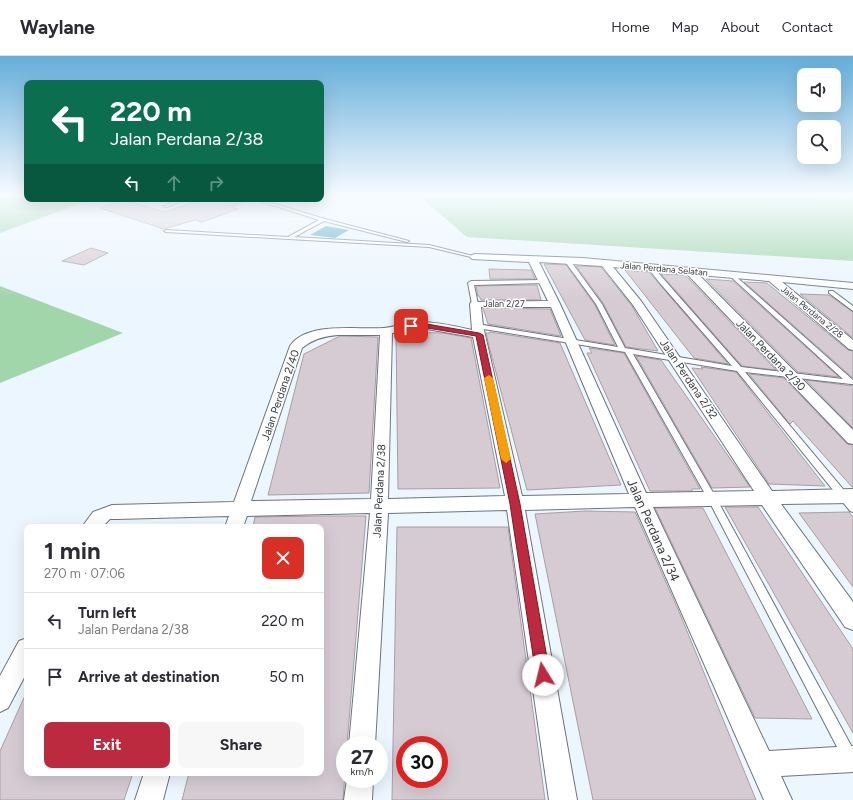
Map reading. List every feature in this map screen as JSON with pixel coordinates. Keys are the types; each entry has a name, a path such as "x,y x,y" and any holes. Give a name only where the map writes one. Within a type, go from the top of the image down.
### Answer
{"street":[{"name":"Jalan Perdana Selatan","path":"477,261 537,269 567,260 853,286"},
{"name":"Jalan Perdana 2/32","path":"605,263 637,303 773,506 853,620"},
{"name":"Jalan Perdana 2/34","path":"537,269 555,304 641,501 778,800"},
{"name":"Jalan Perdana 2/30","path":"690,271 853,439"},
{"name":"Jalan Perdana 2/28","path":"772,279 853,346"},
{"path":"783,288 853,294"},
{"name":"Jalan 2/27","path":"555,304 475,304 478,330 515,504 563,800"},
{"path":"386,331 401,327 421,325 478,330"},
{"name":"Jalan Perdana 2/38","path":"363,736 379,507 386,331"},
{"name":"Jalan Perdana 2/40","path":"235,524 296,346 303,339 319,334 386,331"},
{"path":"93,524 98,517 110,512 712,499 773,506 850,500"},
{"path":"0,700 24,655"},
{"path":"762,764 852,761"},
{"path":"149,800 156,776"},
{"path":"358,800 359,788"}],"lane":[{"path":"289,237 306,229"},
{"path":"356,229 429,246 477,261"},
{"path":"166,231 429,246"},
{"path":"363,234 368,232"},
{"path":"350,242 358,237"},
{"path":"567,260 599,304 712,499 852,761"},
{"path":"651,268 850,500"},
{"path":"475,304 471,283 537,269"},
{"path":"732,275 852,382"},
{"path":"831,292 853,309"},
{"path":"478,330 626,350 676,360 739,369 852,382"}],"green space":[{"path":"0,229 12,229 0,233"},
{"path":"457,229 853,229 853,261 467,237"},
{"path":"0,286 123,333 0,383"}],"water":[{"path":"321,229 349,230 335,238 310,235"}],"building":[{"path":"91,248 108,253 84,265 62,261"},
{"path":"544,264 566,265 595,305 615,345 585,340"},
{"path":"576,266 601,267 632,306 658,351 626,347 603,303"},
{"path":"489,269 531,270 535,279 490,279"},
{"path":"625,270 649,272 728,364 694,358"},
{"path":"661,274 684,275 689,279 776,370 742,366"},
{"path":"706,279 733,281 839,377 798,372"},
{"path":"744,282 767,283 848,350 853,351 853,378"},
{"path":"537,285 541,300 481,300 478,296 476,286"},
{"path":"800,294 829,295 853,312 853,338"},
{"path":"483,308 550,309 561,336 488,324"},
{"path":"404,332 443,333 471,338 500,488 398,489 396,334"},
{"path":"490,332 560,343 621,485 527,490 489,346 486,333"},
{"path":"340,336 378,337 369,493 268,495 304,354"},
{"path":"589,348 624,353 700,489 692,489 692,491 650,491 587,353 592,353"},
{"path":"636,356 661,360 750,487 712,488"},
{"path":"701,367 736,372 825,486 769,484 692,368 703,369"},
{"path":"749,374 784,378 847,444 853,445 853,488 793,421 790,424"},
{"path":"806,380 853,386 853,428"},
{"path":"725,507 758,507 853,649 853,733"},
{"path":"655,508 703,508 812,719 755,718"},
{"path":"585,511 635,512 680,614 756,800 593,800 535,514"},
{"path":"849,512 853,517 853,587 799,513"},
{"path":"366,516 348,736 336,736 336,788 344,788 343,800 182,800 188,776 324,776 324,524 254,524 255,517"},
{"path":"397,527 508,527 545,800 392,800"},
{"path":"24,698 24,776 132,776 124,800 0,800 0,751"}],"slow traffic":[{"path":"489,378 506,459"}],"route":[{"path":"411,326 421,325 479,335 515,504 543,675"}]}
